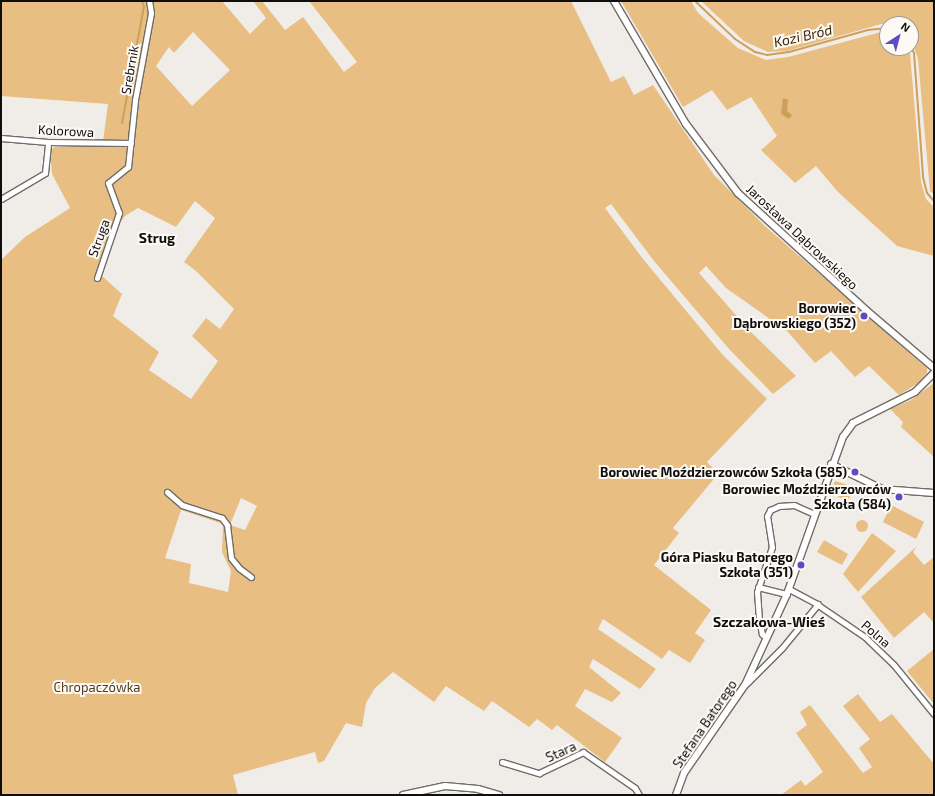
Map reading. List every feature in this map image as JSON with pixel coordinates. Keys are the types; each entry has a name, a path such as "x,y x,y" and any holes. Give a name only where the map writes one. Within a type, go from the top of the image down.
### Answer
{"street":[{"name":"Srebrnik","path":"128,168 130,143 151,13 149,1"},
{"name":"Jarosława Dąbrowskiego","path":"614,1 686,124 738,193 866,310 934,368"},
{"name":"Kolorowa","path":"1,138 48,142 130,143"},
{"path":"1,199 45,173 48,142"},
{"name":"Struga","path":"97,278 119,213 108,183 128,168"},
{"name":"Stefana Batorego","path":"676,795 684,773 745,685 788,592 839,443 853,423 915,392 934,373"},
{"path":"832,464 882,489 934,493"},
{"path":"167,492 182,505 222,518 227,525 232,558 239,568 251,577"},
{"path":"766,638 762,634 759,620 758,587 771,554 767,526 770,510 794,505 814,514"},
{"name":"Polna","path":"758,587 788,592 818,604 877,649 934,714"},
{"path":"745,685 782,648 818,604"},
{"name":"Stara","path":"502,762 539,773 584,752 635,788 640,795"},
{"path":"403,795 445,786 478,789 499,795"}],"green space":[{"name":"Chropaczówka","path":"1,1 222,1 250,34 266,18 253,1 262,1 285,30 303,17 344,72 357,62 309,1 571,1 611,82 624,76 634,95 653,85 714,175 765,226 927,368 927,373 920,382 899,395 869,366 855,377 831,351 815,363 787,331 726,288 706,266 699,273 748,329 796,376 773,394 729,349 654,261 611,204 605,208 643,259 722,354 767,399 707,462 718,474 673,528 679,533 654,565 711,610 695,633 705,640 690,663 669,650 662,659 603,619 598,629 656,669 640,689 593,659 589,667 621,693 612,702 585,689 575,706 622,738 605,762 557,725 552,730 537,719 529,727 492,701 484,711 446,686 434,702 393,672 375,688 366,703 362,727 346,723 324,761 318,763 315,752 233,775 238,795 1,795 1,260 25,237 70,208 52,174 50,151 54,147 121,145 103,141 108,104 1,96","holes":["193,32 230,70 192,106 156,66 169,47 174,53","195,201 215,218 184,262 196,271 234,309 220,329 206,318 192,336 218,361 191,399 149,370 159,352 113,316 122,294 102,276 115,229 125,216 138,208 176,227","241,498 257,506 245,530 230,525","181,510 223,524 222,552 231,571 228,592 189,583 191,564 165,558"]},
{"path":"621,1 691,1 698,13 738,48 766,60 788,57 879,33 879,56 910,56 921,182 926,199 934,207 934,256 897,246 838,192 816,166 795,183 761,150 777,136 751,97 727,110 712,90 683,107"},
{"path":"701,1 934,1 934,194 930,191 917,56 919,56 919,16 879,16 879,25 787,51 768,52 744,41"},
{"path":"934,383 934,457 901,427 903,422 890,409 911,400"},
{"path":"835,481 854,487 848,501 830,493"},
{"path":"891,505 924,522 916,539 883,522"},
{"path":"864,520 867,521 867,531 860,532 857,531 856,524 857,521"},
{"path":"872,533 896,551 858,592 843,574"},
{"path":"824,540 848,554 842,565 817,552"},
{"path":"917,546 913,552 924,565 934,557 934,623 924,612 894,638 861,597"},
{"path":"934,649 934,704 907,671"},
{"path":"858,694 880,722 892,714 934,764 934,795 781,795 801,780 805,786 823,772 796,733 807,725 800,712 810,705 863,773 872,767 859,748 870,739 843,706"}],"shaded area":[{"path":"783,98 788,100 787,111 792,115 789,119 781,114"}],"waterway":[{"path":"122,123 144,7 142,1"},
{"name":"Kozi Bród","path":"695,1 735,39 755,52 767,55 789,52 868,30 879,29"},
{"name":"Kozi Bród","path":"914,56 923,177 927,193 934,201"}],"place":[{"name":"Borowiec Dąbrowskiego (352)","path":"864,316"},
{"name":"Borowiec Moździerzowców Szkoła (585)","path":"855,472"},
{"name":"Borowiec Moździerzowców Szkoła (584)","path":"899,497"},
{"name":"Góra Piasku Batorego Szkoła (351)","path":"801,565"}],"district":[{"name":"Strug","path":"157,238"},
{"name":"Szczakowa-Wieś","path":"769,622"}]}
